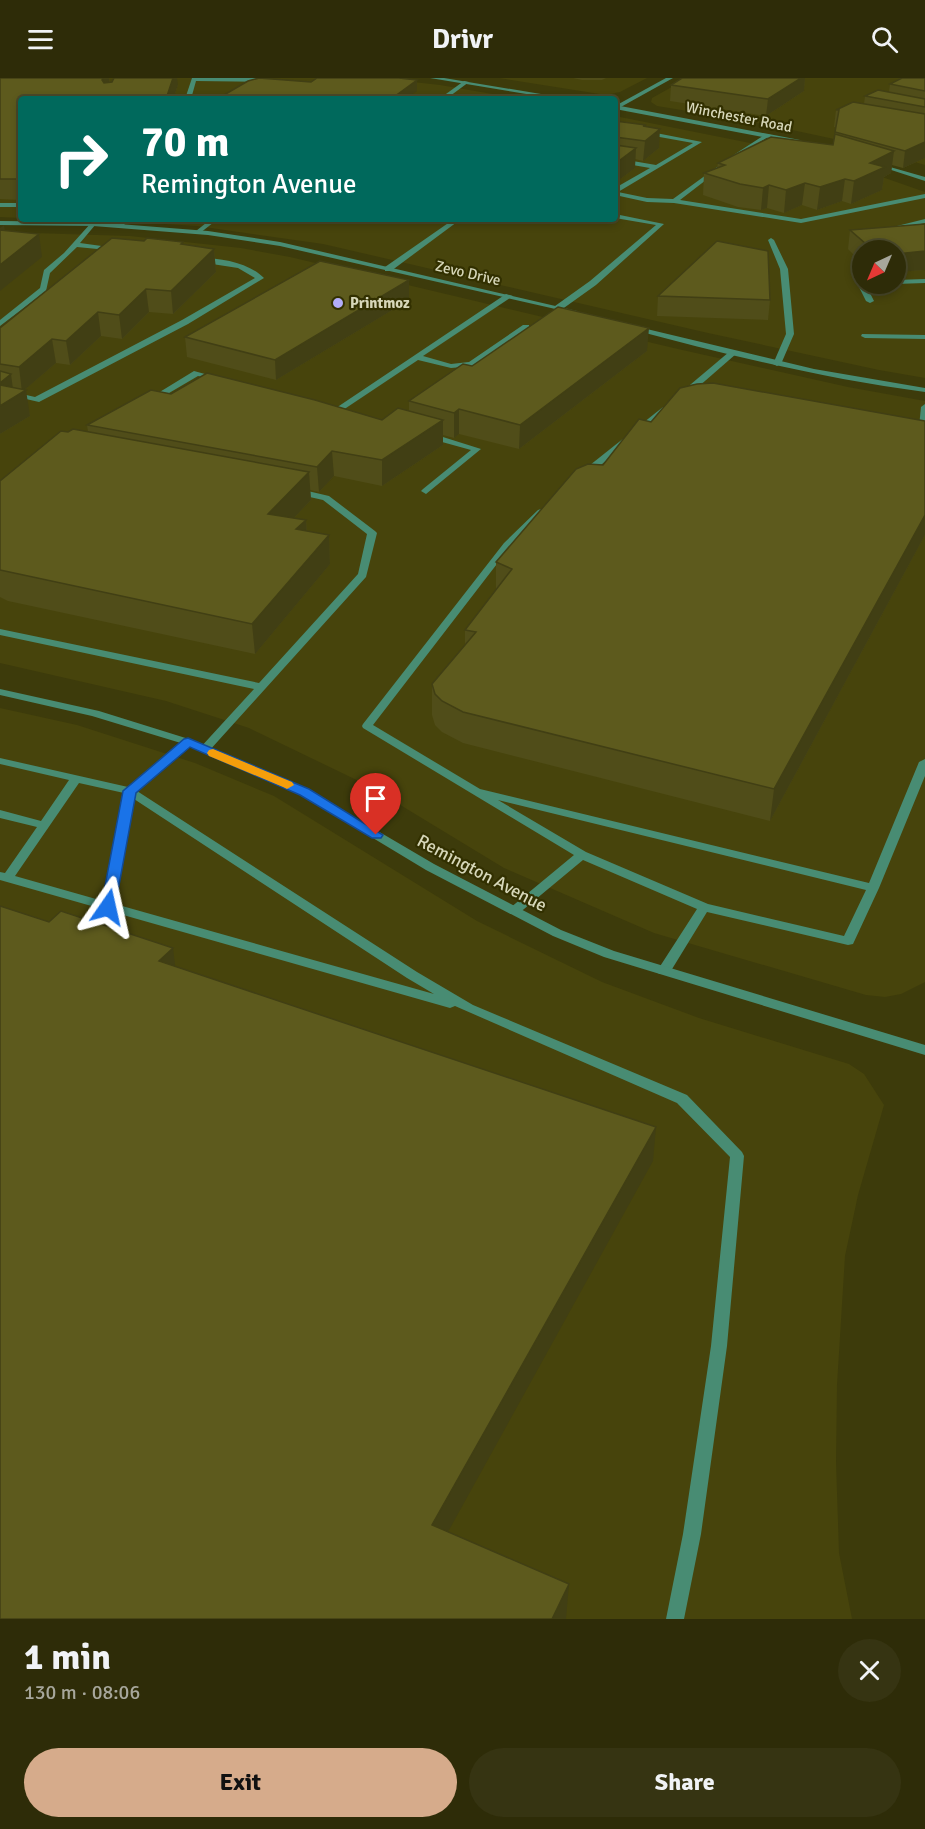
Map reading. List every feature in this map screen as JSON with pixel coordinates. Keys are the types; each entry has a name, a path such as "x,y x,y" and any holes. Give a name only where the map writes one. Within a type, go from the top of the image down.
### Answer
{"street":[{"path":"433,78 550,96"},
{"path":"618,106 670,78"},
{"path":"189,96 194,79 280,80"},
{"path":"446,96 466,82"},
{"name":"Winchester Road","path":"618,107 807,144"},
{"path":"618,128 699,142 618,190"},
{"path":"674,201 768,135"},
{"path":"618,160 658,167"},
{"path":"870,161 925,179"},
{"path":"618,193 647,200 674,201 801,221 925,196"},
{"path":"0,205 18,205"},
{"path":"558,308 593,283 661,224 618,217"},
{"path":"879,231 925,221"},
{"name":"Zevo Drive","path":"0,223 124,222 280,244 581,314"},
{"path":"198,232 211,222"},
{"path":"388,268 454,222"},
{"path":"0,324 43,289 47,272 76,246 93,224"},
{"path":"771,240 784,269 790,334 777,364"},
{"path":"76,246 122,250"},
{"path":"0,391 36,400 185,322 260,278 255,272 246,269 192,259"},
{"path":"906,282 925,281"},
{"path":"866,294 870,302"},
{"path":"337,410 509,296"},
{"path":"627,326 777,364 863,381 925,390"},
{"path":"417,357 451,366 471,364 526,327"},
{"path":"865,336 925,337"},
{"path":"575,482 732,354"},
{"path":"140,405 197,373 229,381"},
{"path":"696,385 707,387"},
{"path":"327,407 348,413"},
{"path":"911,426 924,427 925,407"},
{"path":"413,431 477,449 426,491"},
{"path":"205,749 363,576 372,533 326,498 282,489"},
{"path":"548,504 507,544 367,726 466,788 582,855 704,907 848,941 873,888 925,762"},
{"path":"0,632 261,687"},
{"name":"Remington Avenue","path":"0,692 95,713 205,749 304,792 430,867 514,912 598,950 925,1050"},
{"path":"108,907 130,791 188,742"},
{"path":"0,761 130,791 412,975 468,1008"},
{"path":"76,779 4,877 468,1008 682,1099 737,1156 719,1346 692,1534 675,1619"},
{"path":"466,788 873,888"},
{"path":"0,814 44,825"},
{"path":"514,912 582,855"},
{"path":"664,971 704,907"}],"shaded area":[{"path":"0,78 377,78 440,85 504,96 18,96 18,218 0,217"},
{"path":"499,78 647,78 620,92 606,95"},
{"path":"688,78 925,78 925,165 834,139 755,122 657,106 651,102 652,98"},
{"path":"618,117 791,151 865,171 925,192 925,378 708,333 323,244 197,226 131,222 618,222"},
{"path":"0,232 130,236 241,248 290,257 678,349 848,387 925,401 925,982 901,994 885,997 866,995 654,933 504,868 369,786 249,728 166,701 0,663"},
{"path":"0,708 77,725 195,763 274,796 477,921 602,982 699,1018 849,1064 864,1074 884,1105 858,1195 845,1256 837,1385 836,1462 839,1553 852,1619 0,1619"}],"building":[{"path":"0,78 103,78 104,83 112,82 114,78 173,78 167,96 18,96 18,179 0,179"},
{"path":"259,78 311,82 317,78 417,80 395,96 222,96 248,81"},
{"path":"682,78 801,78 768,99 671,85"},
{"path":"902,78 925,78 925,91 890,84"},
{"path":"878,90 925,99 925,107 865,96"},
{"path":"853,102 925,114 925,142 905,151 835,132 839,110 836,110"},
{"path":"618,121 660,129 645,141 618,137"},
{"path":"835,134 894,151 870,163 885,167 854,181 845,179 820,187 805,183 786,190 769,185 763,188 704,173 725,165 718,163 771,137 833,145"},
{"path":"618,145 636,148 618,162"},
{"path":"925,224 925,251 906,253 906,240 862,240 850,230"},
{"path":"0,230 39,234 0,265"},
{"path":"112,238 144,241 147,238 183,242 181,244 214,249 171,291 146,289 119,315 98,312 66,341 52,339 19,367 0,364 0,328"},
{"path":"717,241 768,251 770,300 658,296"},
{"path":"320,261 409,280 275,360 185,337"},
{"path":"558,307 649,328 520,425 459,409 454,413 409,401 463,364 472,366"},
{"path":"0,371 11,374 0,383"},
{"path":"207,373 315,400 382,420 398,408 443,420 382,460 332,451 317,467 87,425 151,390 171,394"},
{"path":"713,383 925,421 925,515 774,789 463,712 442,701 435,694 432,684 476,632 465,630 512,569 496,562 576,469 588,464 603,465 639,419 651,422 680,388"},
{"path":"0,385 26,390 0,406"},
{"path":"73,429 309,472 268,514 306,520 296,529 329,535 252,624 0,570 0,481 61,431 68,432"},
{"path":"0,906 49,922 61,911 173,948 159,961 656,1127 432,1525 569,1584 552,1619 0,1619"}],"slow traffic":[{"path":"213,753 287,785"}],"place":[{"name":"Printmoz","path":"338,303"}],"route":[{"path":"108,907 130,791 188,742 304,792 376,835"}]}
